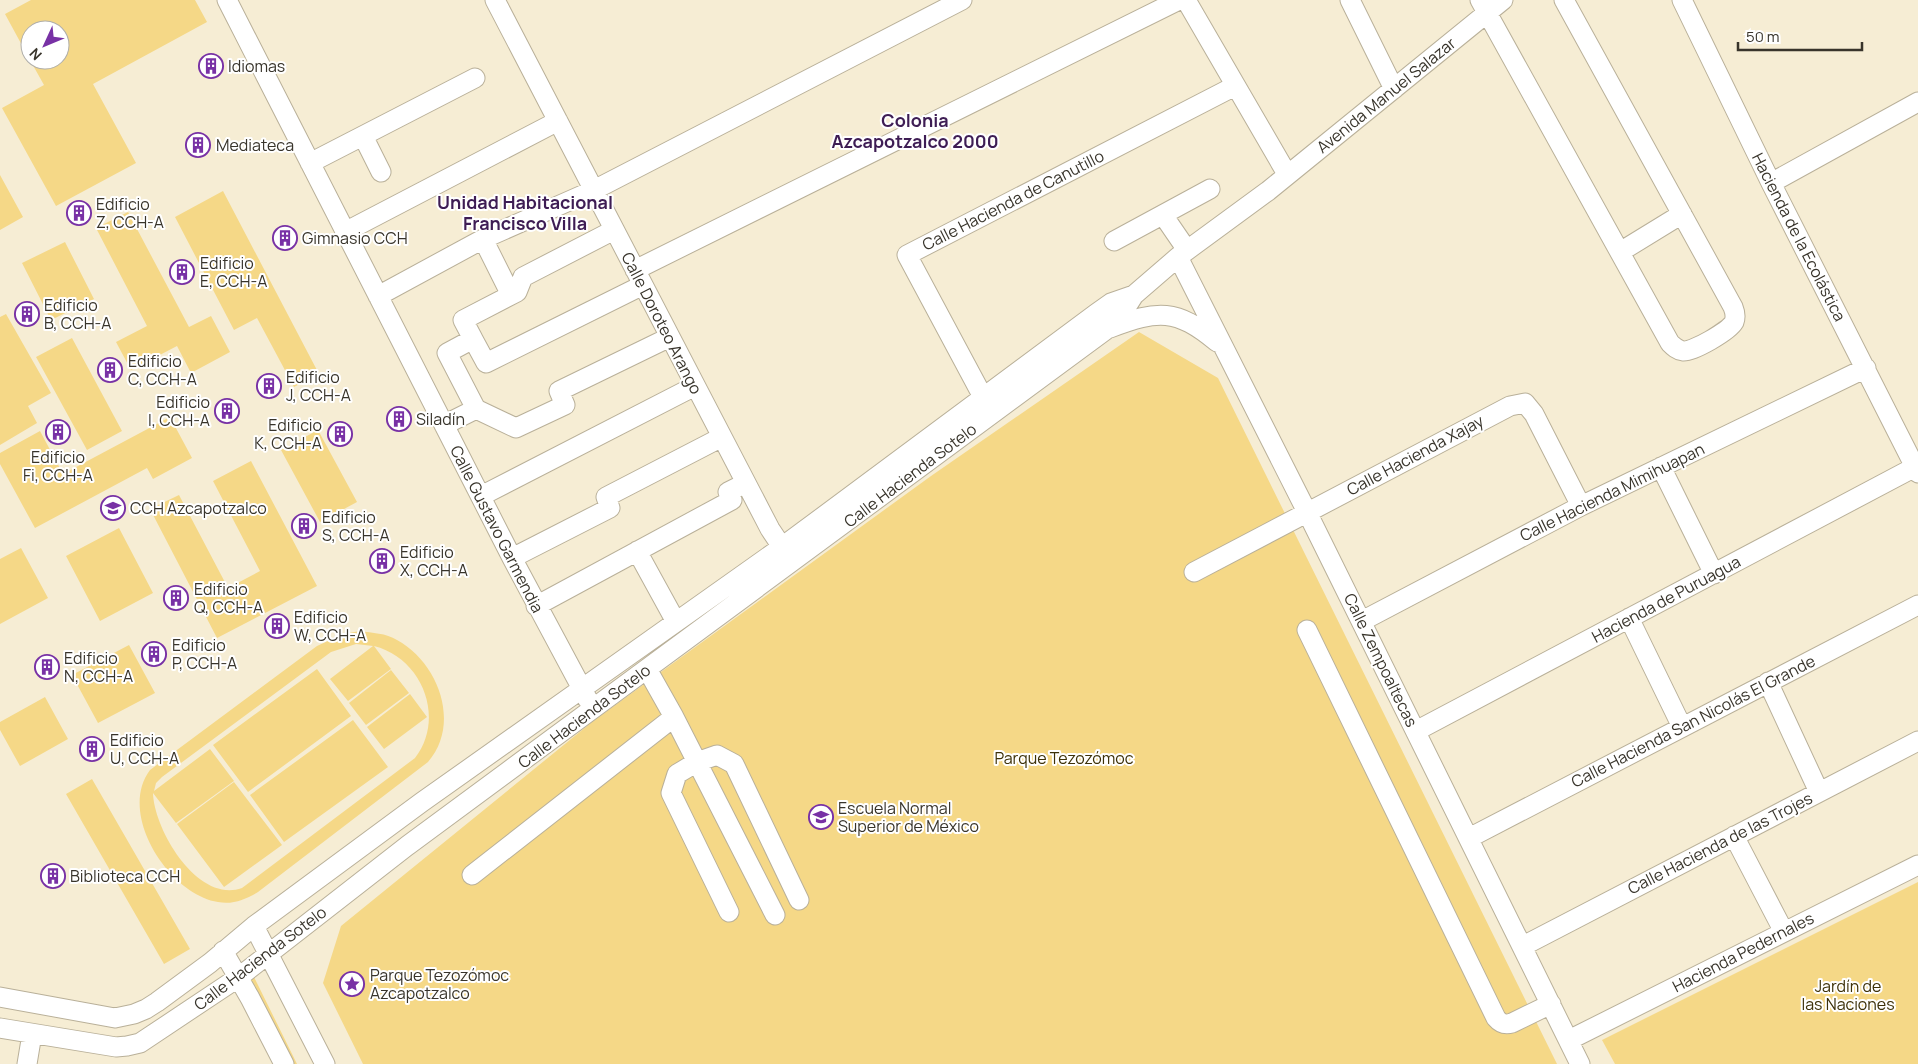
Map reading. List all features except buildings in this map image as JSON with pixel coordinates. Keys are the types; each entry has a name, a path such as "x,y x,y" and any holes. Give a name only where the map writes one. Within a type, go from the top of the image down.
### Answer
{"street":[{"name":"Calle Gustavo Garmendia","path":"227,0 536,606 581,690 594,709"},
{"name":"Calle Doroteo Arango","path":"495,0 770,529 792,563"},
{"path":"378,296 483,239 594,190 962,0"},
{"path":"614,230 523,277 517,292 463,320 486,363 639,278 1179,0"},
{"path":"1186,0 1287,174"},
{"path":"1350,0 1394,89"},
{"name":"Avenida Manuel Salazar","path":"1268,191 1394,89 1484,7 1503,0"},
{"path":"1484,7 1670,343 1676,349 1685,351 1694,349 1727,330 1733,324 1736,316 1733,307 1564,0"},
{"name":"Hacienda de la Ecolástica","path":"1682,0 1771,183 1917,470"},
{"path":"310,163 475,78"},
{"name":"Calle Hacienda de Canutillo","path":"983,397 907,255 1235,86"},
{"path":"1771,183 1918,102"},
{"path":"346,232 558,121"},
{"path":"362,136 381,172"},
{"path":"1114,241 1210,189"},
{"name":"Calle Hacienda Sotelo","path":"0,1028 116,1055 127,1046 140,1043 239,977 407,846 1107,329 1120,317 1134,296 1183,253 1268,191"},
{"path":"1620,252 1682,214"},
{"name":"Calle Zempoaltecas","path":"1163,215 1183,253 1222,346 1362,621 1580,1064"},
{"path":"483,239 511,295"},
{"name":"Calle Hacienda Sotelo","path":"0,997 115,1018 146,1009 224,951 254,926 422,802 782,547 1111,303 1134,296"},
{"path":"1107,329 1150,315 1174,316 1198,326 1222,346"},
{"path":"474,339 447,353 476,409 516,428 565,405 559,391 670,337"},
{"name":"Calle Hacienda Mimihuapan","path":"1362,621 1581,506 1866,368"},
{"path":"480,496 695,386"},
{"name":"Calle Hacienda Xajay","path":"1194,572 1510,406 1525,403 1534,414 1581,506"},
{"path":"444,425 476,409"},
{"path":"512,558 610,508 606,497 722,437"},
{"path":"1661,467 1714,574"},
{"name":"Hacienda de Puruagua","path":"1416,731 1629,618 1917,470"},
{"path":"536,606 732,500 728,492 746,483"},
{"path":"637,551 676,622"},
{"name":"Calle Hacienda San Nicolás El Grande","path":"1469,838 1918,605"},
{"path":"1629,618 1682,727"},
{"path":"1307,630 1496,1018 1500,1023 1512,1024 1551,1004"},
{"path":"647,669 674,717 775,915"},
{"path":"1768,682 1819,792"},
{"path":"472,875 674,717"},
{"name":"Calle Hacienda de las Trojes","path":"1523,946 1918,741"},
{"path":"729,912 671,793 677,774 697,762 717,755 734,764 798,900"},
{"path":"1734,836 1784,932"},
{"name":"Hacienda Pedernales","path":"1569,1040 1918,865"},
{"path":"254,926 325,1064"},
{"path":"224,951 284,1064"},
{"path":"26,1064 32,1034"}],"green space":[{"path":"31,0 195,0 207,22 93,84 136,163 56,206 2,108 44,85 36,70 70,70 70,20 20,20 20,42 5,14"},
{"path":"0,175 23,217 0,230"},
{"path":"223,191 319,374 294,387 257,318 234,330 175,217"},
{"path":"128,212 189,327 211,316 230,352 191,373 177,346 131,370 116,342 147,326 96,228"},
{"path":"65,242 94,299 51,320 22,263"},
{"path":"6,314 51,393 28,406 37,423 0,445 0,317"},
{"name":"Parque Tezozómoc","path":"1139,332 1218,378 1557,1064 363,1064 323,983 341,926 592,722 931,476"},
{"path":"72,338 122,431 87,450 36,357"},
{"path":"170,417 192,458 153,479 147,468 35,528 0,464 0,453 40,431 63,474"},
{"path":"318,430 357,502 320,522 281,450"},
{"path":"251,461 317,586 217,638 150,509 179,495 228,588 260,571 213,481"},
{"path":"119,528 153,593 100,621 66,556"},
{"path":"21,548 48,598 0,624 0,559"},
{"path":"360,631 388,636 412,650 424,663 441,695 444,713 443,730 438,747 428,762 258,892 244,899 229,903 218,902 200,896 182,884 166,868 153,850 144,829 140,808 141,788 150,770 317,646 343,634","holes":["356,644 373,646 330,679 348,701 391,669 374,646 391,653 405,663 416,676 424,691 428,708 428,725 424,742 415,758 242,888 226,890 210,885 195,875 170,844 161,826 155,808 153,793 176,823 234,781 210,749 154,791 156,783 331,652"]},
{"path":"129,645 155,693 98,723 72,675"},
{"path":"317,669 351,716 248,792 213,745"},
{"path":"391,670 409,693 366,725 349,703"},
{"path":"410,694 427,717 384,749 367,727"},
{"path":"45,697 68,739 20,766 0,730 0,722"},
{"path":"353,720 388,767 284,842 250,795"},
{"path":"92,779 190,949 164,964 66,794"},
{"path":"234,782 282,845 224,887 177,824"},
{"name":"Jardín de las Naciones","path":"1918,882 1918,1064 1615,1064 1602,1040"},
{"path":"254,977 297,1064 290,1064 249,982"}],"place":[{"name":"Idiomas","path":"211,66"},
{"name":"Mediateca","path":"198,145"},
{"name":"Edificio Z, CCH-A","path":"79,213"},
{"name":"Gimnasio CCH","path":"285,238"},
{"name":"Edificio E, CCH-A","path":"182,272"},
{"name":"Edificio B, CCH-A","path":"27,314"},
{"name":"Edificio C, CCH-A","path":"110,370"},
{"name":"Edificio J, CCH-A","path":"269,386"},
{"name":"Edificio I, CCH-A","path":"227,411"},
{"name":"Siladín","path":"399,419"},
{"name":"Edificio Fi, CCH-A","path":"58,432"},
{"name":"Edificio K, CCH-A","path":"340,434"},
{"name":"CCH Azcapotzalco","path":"113,508"},
{"name":"Edificio S, CCH-A","path":"304,526"},
{"name":"Edificio X, CCH-A","path":"382,561"},
{"name":"Edificio Q, CCH-A","path":"176,598"},
{"name":"Edificio W, CCH-A","path":"277,626"},
{"name":"Edificio P, CCH-A","path":"154,654"},
{"name":"Edificio N, CCH-A","path":"47,667"},
{"name":"Edificio U, CCH-A","path":"92,749"},
{"name":"Escuela Normal Superior de México","path":"821,817"},
{"name":"Biblioteca CCH","path":"53,876"},
{"name":"Parque Tezozómoc Azcapotzalco","path":"352,984"}],"district":[{"name":"Colonia Azcapotzalco 2000","path":"915,131"},
{"name":"Unidad Habitacional Francisco Villa","path":"525,213"}]}
